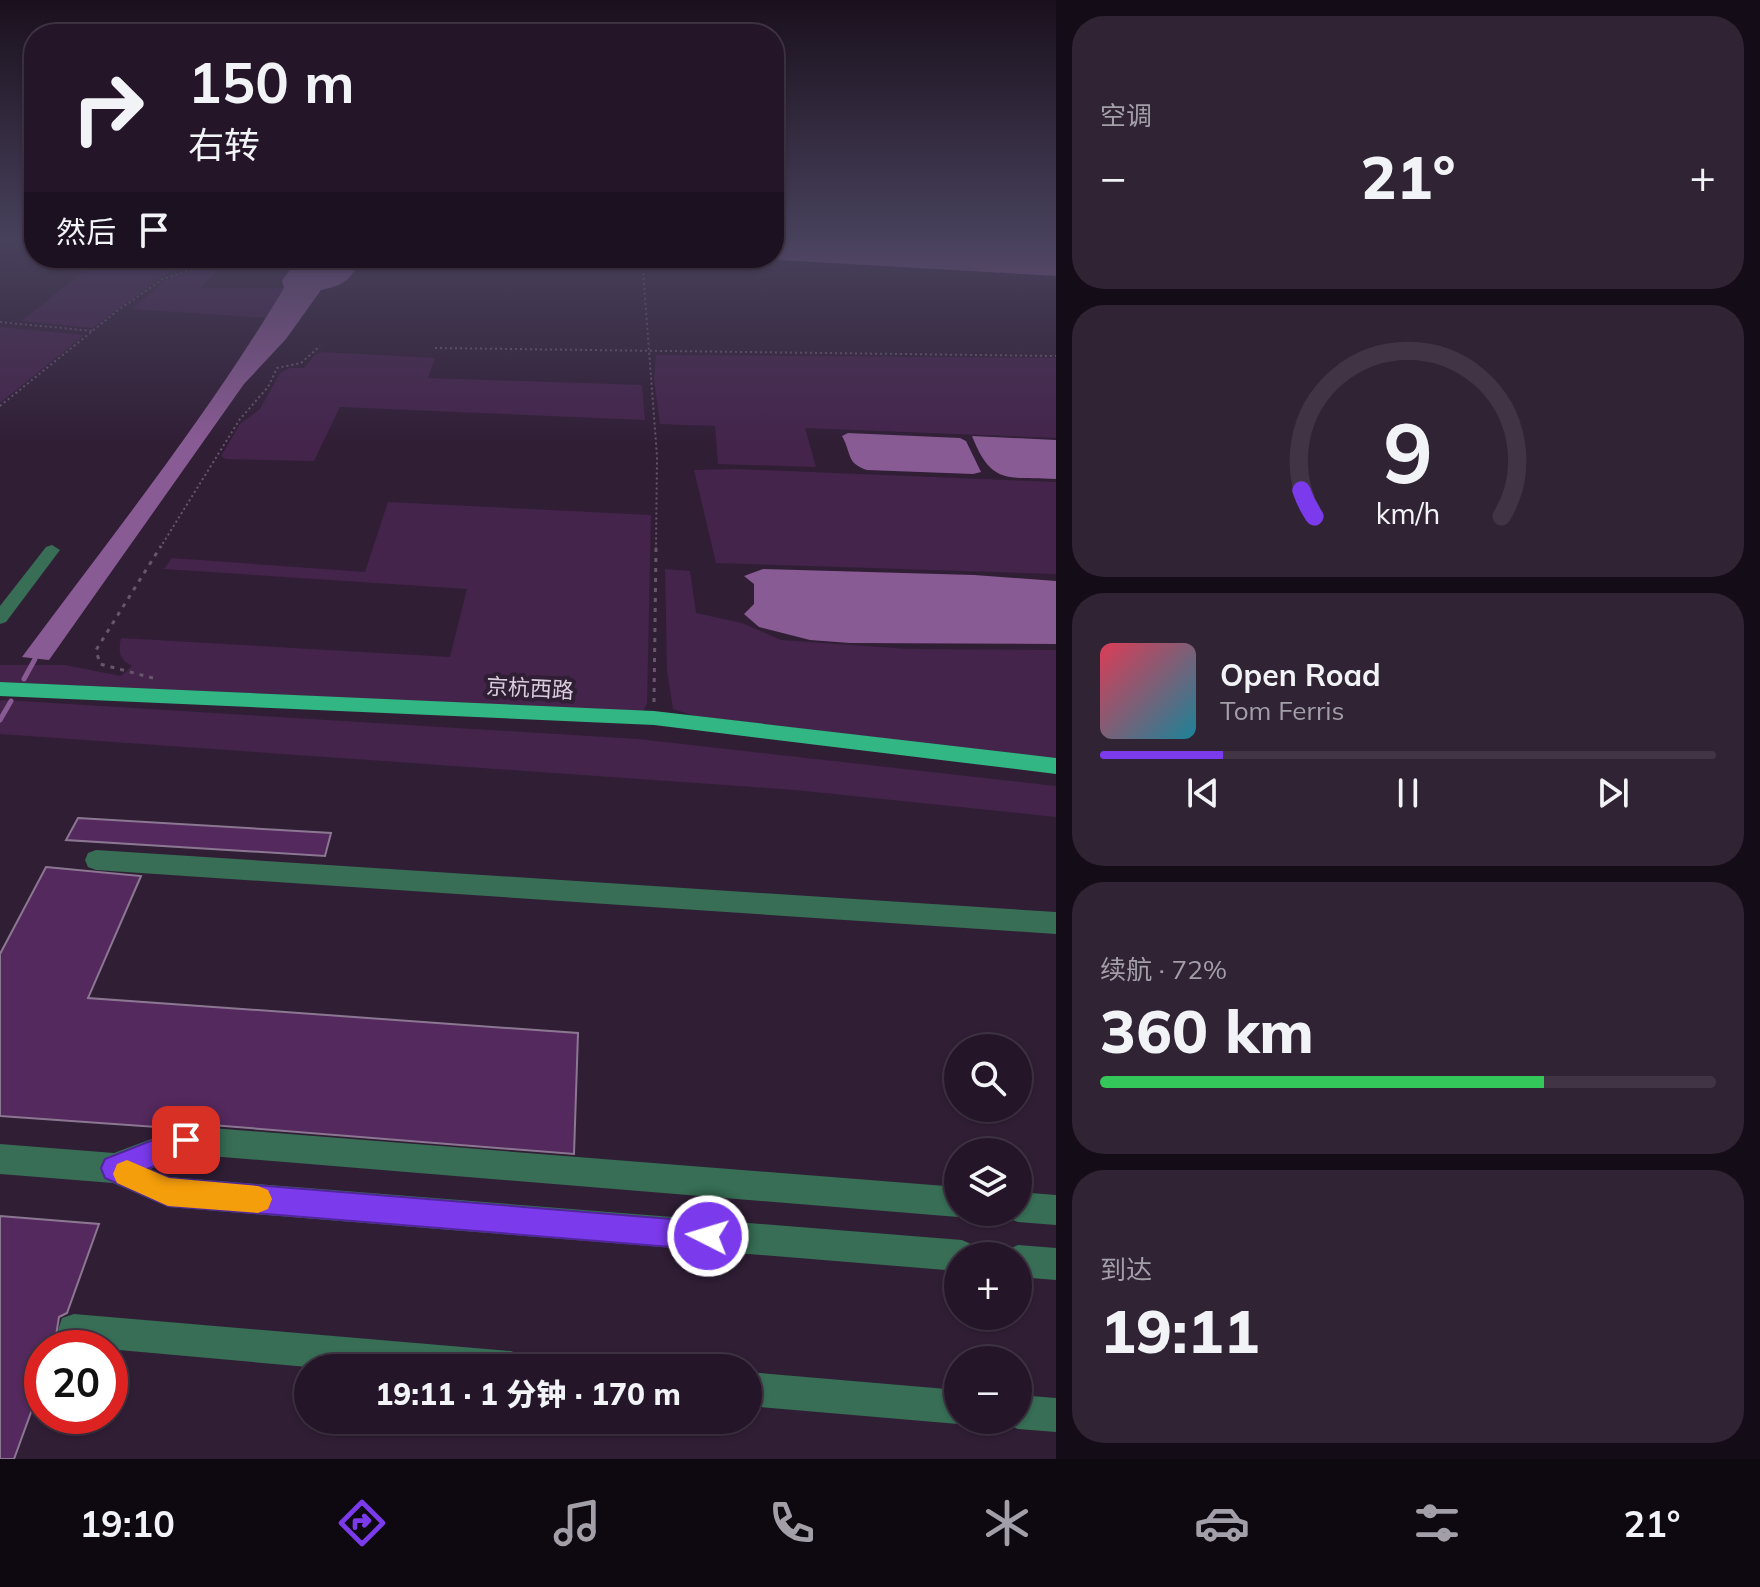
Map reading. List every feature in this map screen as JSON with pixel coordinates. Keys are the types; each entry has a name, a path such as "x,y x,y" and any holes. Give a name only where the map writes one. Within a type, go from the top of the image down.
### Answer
{"main road":[{"name":"京杭西路","path":"0,689 654,718 1056,766"}],"lane":[{"path":"0,618 52,550"},
{"path":"96,860 1056,923"},
{"path":"114,1168 186,1140 944,1201"},
{"path":"0,1159 114,1168 168,1192 944,1255"},
{"path":"1032,1208 1056,1210"},
{"path":"1032,1262 1056,1264"},
{"path":"128,1335 350,1354"},
{"path":"762,1390 944,1406"},
{"path":"1032,1413 1056,1415"}],"path":[{"path":"0,406 125,307"},
{"path":"644,307 651,352 650,380 657,456 654,718"},
{"path":"0,322 92,331"},
{"path":"155,679 100,664 96,650 240,419 268,387 277,368 301,363 320,346"},
{"path":"435,348 1056,356"}],"shaded area":[{"path":"39,307 121,307 92,328 22,321"},
{"path":"134,307 273,307 266,318 132,309"},
{"path":"272,307 309,307 286,339 244,384 49,660 22,657 158,476"},
{"path":"0,327 84,335 0,403"},
{"path":"322,352 435,358 428,378 642,385 645,420 340,407 314,461 226,459 221,456 240,424 260,409 280,373 290,368 304,368 315,355"},
{"path":"656,355 1056,358 1056,438 805,428 816,467 718,464 715,426 660,424 654,379"},
{"path":"848,433 960,438 966,441 981,472 867,470 850,457 842,436"},
{"path":"972,436 1056,440 1056,479 1004,476 987,464"},
{"path":"694,470 1056,482 1056,574 716,563"},
{"path":"388,502 651,515 647,703 643,711 0,682 0,665 65,665 121,676 132,666 120,655 121,638 450,657 467,589 164,569 172,558 365,572"},
{"path":"665,569 690,571 696,613 742,623 781,640 909,649 1056,650 1056,759 695,716 673,709 667,670"},
{"path":"763,569 974,575 1056,581 1056,644 850,643 810,640 759,627 744,614 754,604 754,584 744,576"},
{"path":"0,701 638,739 1056,786 1056,817 795,790 0,734"}],"building":[{"path":"78,818 331,833 325,856 66,840"},
{"path":"46,867 141,876 88,998 578,1033 574,1154 186,1123 171,1128 0,1116 0,954"},
{"path":"0,1216 99,1224 67,1313 59,1317 57,1330 24,1330 24,1432 14,1459 0,1459"}],"waterway":[{"path":"24,679 35,659"},
{"path":"0,720 11,701"}],"slow traffic":[{"path":"127,1174 168,1192 258,1199"}],"route":[{"path":"186,1140 114,1168 168,1192 708,1236"}]}
